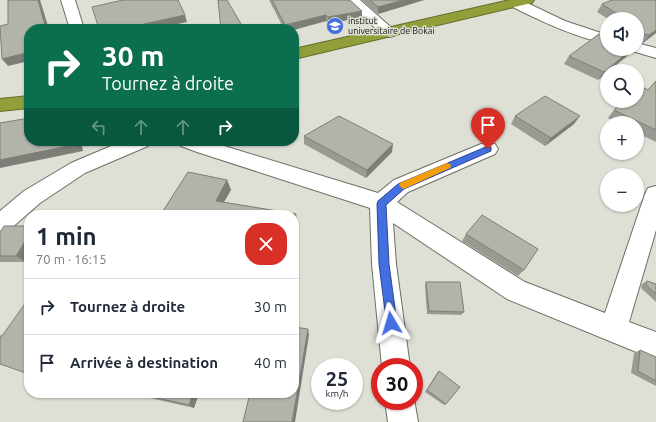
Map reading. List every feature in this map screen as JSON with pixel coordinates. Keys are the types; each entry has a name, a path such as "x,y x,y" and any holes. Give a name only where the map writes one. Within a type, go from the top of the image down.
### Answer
{"highway":[{"path":"299,53 521,1"},
{"path":"0,105 24,103"}],"street":[{"path":"68,0 75,24"},
{"path":"352,0 389,33"},
{"path":"521,1 554,22 600,38"},
{"path":"644,50 656,53"},
{"path":"0,224 32,197 78,168 129,146"},
{"path":"201,146 381,204 516,291 656,346"},
{"path":"381,204 401,186 488,149"},
{"path":"613,329 656,194"},
{"path":"381,204 384,264 395,358"},
{"path":"401,410 402,422"}],"building":[{"path":"8,0 38,0 45,24 24,24 24,53 2,59 0,26 8,24"},
{"path":"123,0 178,0 185,15 144,24 97,24 92,7"},
{"path":"218,0 227,0 241,24 220,24"},
{"path":"272,0 350,0 362,11 328,17 326,15 284,24"},
{"path":"370,0 404,0 378,7"},
{"path":"612,0 656,0 656,30 649,35 644,34 644,12 614,12 602,4"},
{"path":"599,34 600,56 623,56 614,64 600,64 600,70 569,56"},
{"path":"656,81 656,130 644,124 644,116 627,116 614,110 616,108 644,108 644,88 648,90"},
{"path":"545,96 580,116 551,138 515,116"},
{"path":"339,116 393,144 367,170 304,136"},
{"path":"24,119 24,146 68,146 0,160 0,123"},
{"path":"188,172 227,180 216,201 271,210 164,210"},
{"path":"482,215 538,249 524,270 466,234"},
{"path":"4,226 24,226 24,243 16,256 0,256 0,232"},
{"path":"647,281 656,284 656,294 646,285"},
{"path":"426,282 460,282 464,312 429,311"},
{"path":"24,305 24,372 0,364 0,336 2,336"},
{"path":"299,328 308,329 299,381"},
{"path":"640,350 656,357 656,381 638,371"},
{"path":"439,371 460,387 446,404 427,390"},
{"path":"157,398 191,398 189,405"},
{"path":"249,398 296,398 292,422 243,422"}],"slow traffic":[{"path":"403,185 447,166"}],"place":[{"name":"institut universitaire de Bokai","path":"335,26"}],"route":[{"path":"391,323 384,264 381,204 401,186 488,149"}]}
